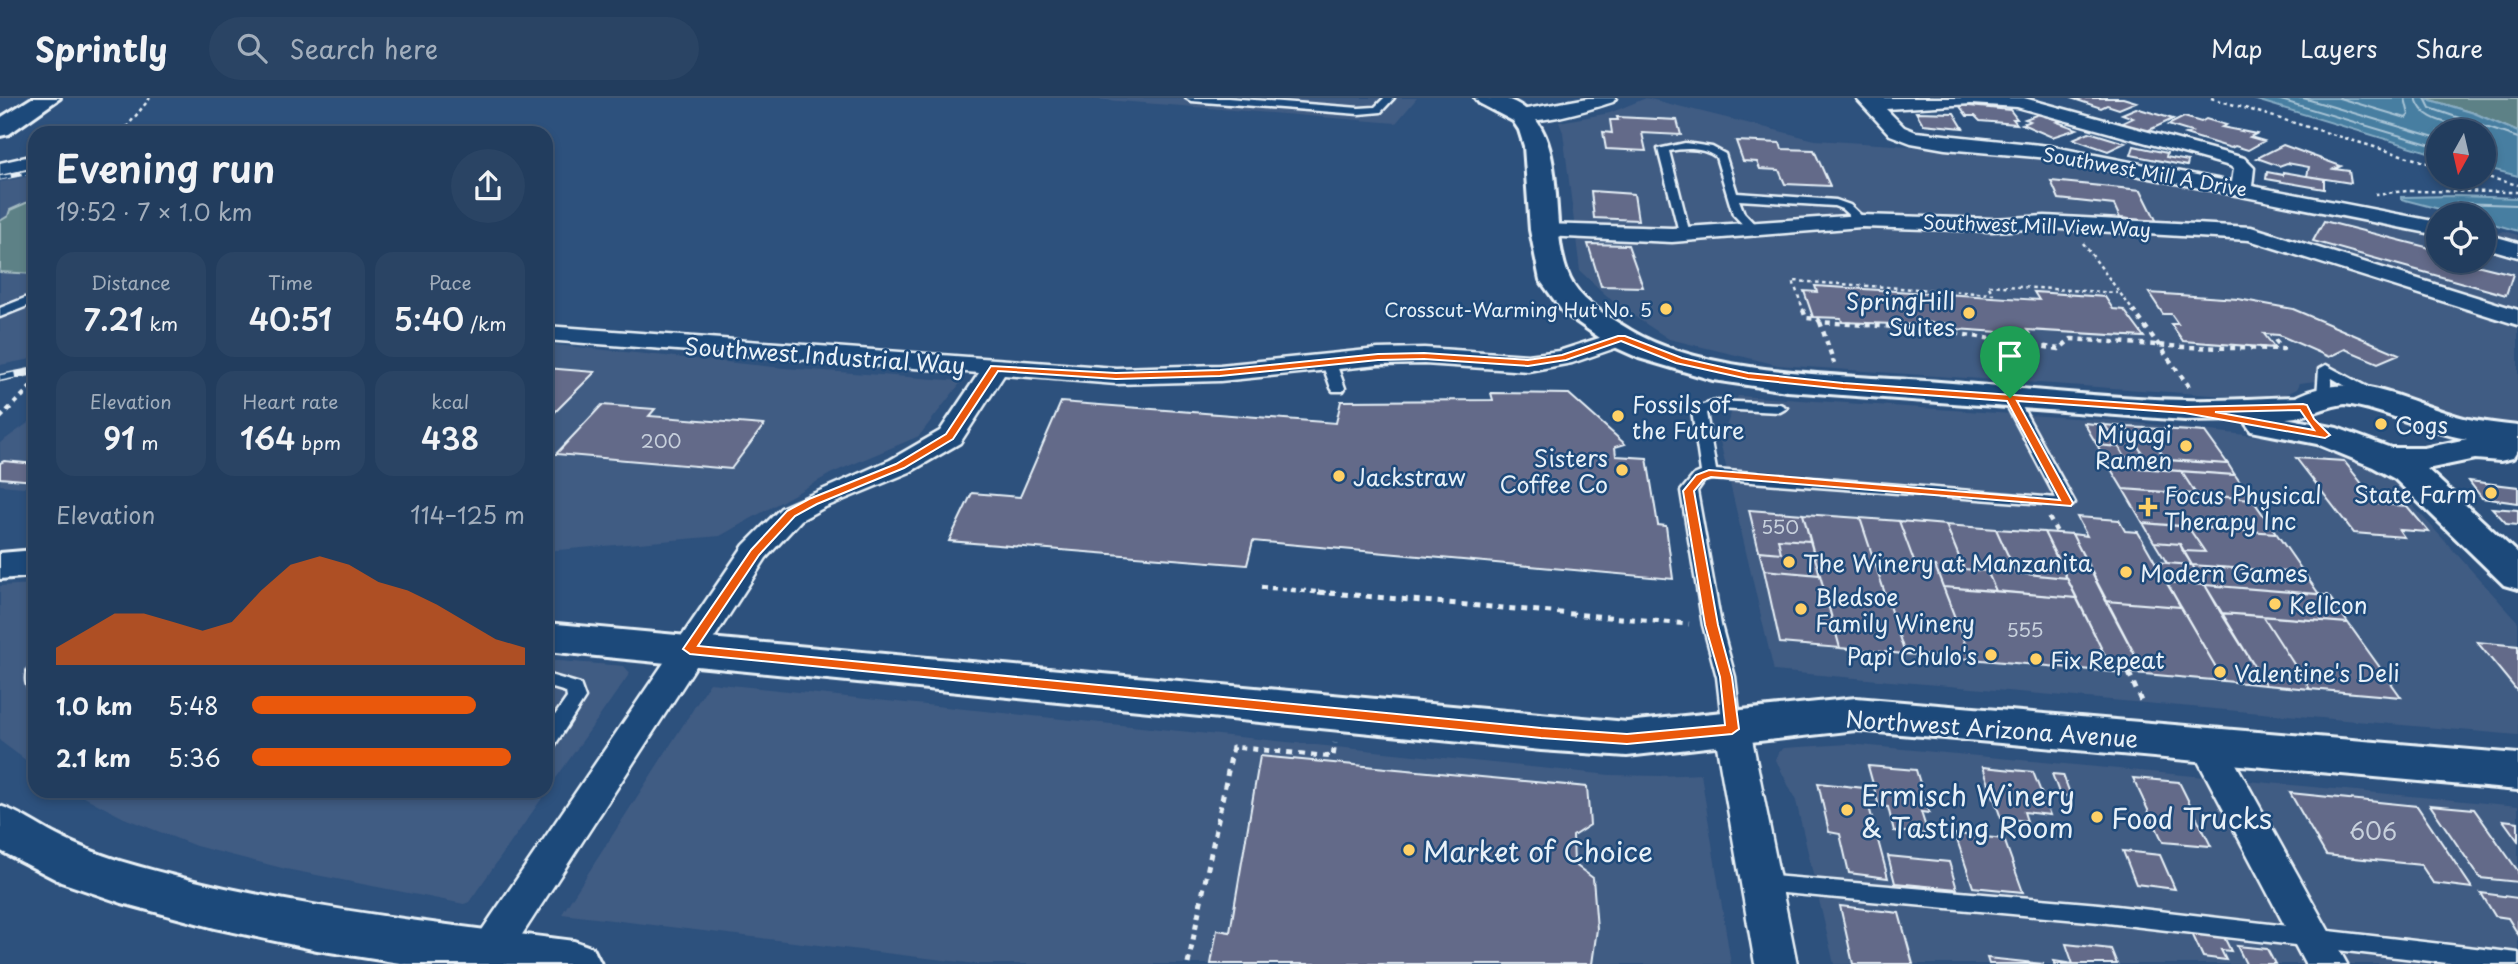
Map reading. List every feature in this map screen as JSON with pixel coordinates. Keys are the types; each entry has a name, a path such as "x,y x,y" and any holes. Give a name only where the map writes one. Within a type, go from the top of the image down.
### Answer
{"main road":[{"path":"0,108 17,98"},
{"path":"0,129 48,98"},
{"path":"1487,98 1521,116 1531,129 1537,146 1544,230 1555,280 1574,306 1621,338 1679,361 1748,376 2010,398 2191,403 2314,401 2345,394 2375,398 2457,428 2518,437"},
{"path":"2314,401 2310,420 2325,435"},
{"path":"2191,403 2325,435 2386,459 2408,471 2518,576"},
{"path":"2386,459 2424,459 2475,449 2518,453"},
{"path":"0,566 28,564"},
{"name":"Northwest Arizona Avenue","path":"553,638 1541,733 1627,739 1856,714 2518,772"},
{"path":"0,825 15,836 99,876 206,905 484,958 574,964"}],"street":[{"path":"1521,116 1575,108 1607,98"},
{"path":"1868,101 1992,99 2040,106 2142,138 2237,162 2244,168 2241,188"},
{"name":"Southwest Mill A Drive","path":"1868,101 1897,131 1911,137 1945,143 2049,152 2426,227"},
{"path":"0,169 28,163"},
{"name":"Southwest Mill View Way","path":"1544,230 1684,234 1755,231 1861,221 1992,225 2045,222 2251,234 2518,318"},
{"path":"2496,244 2518,250"},
{"name":"Southwest Industrial Way","path":"553,334 1116,376 1220,373 1424,356 1528,363 1563,358 1621,338"},
{"path":"484,958 755,552 791,514 813,502 900,466 950,437 980,395 995,368"},
{"path":"1732,729 1776,964"},
{"path":"2207,744 2320,952"}],"lane":[{"path":"1191,98 1359,111 1378,110 1389,98"},
{"path":"1684,234 1663,149 1708,148 1717,152 1721,156 1739,215 1755,231"},
{"path":"1732,196 1836,203 1846,207 1861,221"},
{"path":"0,313 28,301"},
{"path":"1329,363 1338,388"},
{"path":"1732,729 1726,677 1712,625 1689,491 1699,478 1709,474 2067,503 2010,398"},
{"path":"1709,474 1699,411 1715,405 1780,408"},
{"path":"553,682 574,688 576,698 553,732"},
{"path":"1761,883 2099,913 2320,952 2518,962"}],"path":[{"path":"128,126 150,98"},
{"path":"2211,98 2426,163"},
{"path":"2496,179 2518,185"},
{"path":"2365,196 2407,191 2518,192"},
{"path":"2078,239 2156,345 2191,403"},
{"path":"2118,293 1988,285 1993,294 1793,281 1806,318 1818,319 1820,322 1926,329 2002,338 2048,348 2063,348 2071,339 2283,349 2271,335"},
{"path":"1820,322 1829,347"},
{"path":"0,418 28,390"},
{"path":"1261,587 1712,625"},
{"path":"2129,673 2143,706"},
{"path":"1188,964 1233,747 1249,745 1333,757 1335,743"}],"shaded area":[{"path":"1081,98 1417,98 1396,123"},
{"path":"1646,98 1815,140 2050,155 2426,233 2426,273 2496,273 2496,234 2504,231 2518,235 2518,426 2456,416 2355,382 2300,383 2297,389 2282,396 2257,398 1778,365 1669,339 1617,305 1580,271 1563,132 1559,122 1610,113"},
{"path":"28,176 28,360 0,365 0,182"},
{"path":"553,345 784,368 962,381 919,436 832,473 720,536 553,550"},
{"path":"1738,396 2120,421 2291,440 2368,466 2384,473 2409,495 2415,508 2518,622 2518,735 1774,671 1720,441"},
{"path":"28,423 28,487 0,485 0,443"},
{"path":"28,584 28,762 0,741 0,586"},
{"path":"553,661 624,666 630,673 553,783"},
{"path":"710,683 1610,775 1701,774 1731,964 977,964 562,914"},
{"path":"1849,744 2518,806 2518,964 1834,964 1796,801 1776,760 1778,753 1784,748"},
{"path":"86,798 542,798 469,902 464,904 286,869 196,846 124,818"}],"green space":[{"path":"2424,98 2518,98 2518,132 2496,122 2496,119 2488,119"},
{"path":"28,202 28,274 0,272 0,221 8,216 10,210"}],"water":[{"path":"2250,98 2424,98 2488,119 2426,119 2426,151"},
{"path":"2496,122 2518,132 2518,176 2496,170"},
{"path":"2401,197 2518,198 2518,231 2496,225 2496,203 2426,203 2426,206"}],"building":[{"path":"2071,98 2123,98 2136,102 2119,109 2107,105 2101,108"},
{"path":"1959,105 2010,110 2017,119 2013,119 2017,124 1980,121 1975,116 1967,116"},
{"path":"2136,108 2173,119 2145,132 2120,124 2133,118 2122,114"},
{"path":"1916,112 1954,113 1963,128 1923,124"},
{"path":"2039,114 2077,129 2052,137 2022,124 2030,121 2025,119"},
{"path":"1617,117 1677,120 1681,135 1642,133 1646,151 1606,149 1603,132 1612,133 1610,120 1618,120"},
{"path":"2184,117 2201,122 2206,119 2226,125 2222,127 2256,134 2250,137 2264,141 2248,150 2235,146 2231,148 2185,134 2191,132 2168,125"},
{"path":"2089,132 2125,143 2108,151 2073,139"},
{"path":"1736,141 1780,143 1782,149 1814,150 1830,186 1785,184 1779,170 1760,169 1757,162 1743,161"},
{"path":"2283,145 2341,166 2334,169 2349,171 2351,183 2307,176 2309,167 2287,163 2279,166 2257,158"},
{"path":"2134,146 2167,153 2166,157 2188,161 2187,166 2131,155"},
{"path":"2267,172 2324,179 2324,189 2266,179"},
{"path":"2051,181 2141,190 2157,222 2120,218 2114,205 2059,199"},
{"path":"1591,191 1634,194 1638,220 1594,218"},
{"path":"2324,221 2426,247 2426,273 2313,241"},
{"path":"1588,244 1628,245 1643,287 1601,286"},
{"path":"2496,270 2513,274 2506,295 2427,273 2496,273"},
{"name":"SpringHill Suites","path":"1815,286 2039,300 2034,292 2105,297 2113,309 2124,310 2144,337 2027,330 2030,334 1955,329 1952,324 1918,322 1919,325 1842,322 1841,318 1813,317 1804,291 1817,292"},
{"path":"2149,293 2238,299 2293,309 2399,354 2378,363 2345,349 2329,357 2279,335 2264,334 2275,348 2183,341 2171,324 2178,324 2171,314 2163,314"},
{"path":"553,369 595,372 553,414"},
{"name":"Jackstraw","path":"1491,393 1569,394 1625,444 1615,447 1616,456 1647,458 1658,525 1666,526 1673,579 1253,541 1247,565 949,541 972,493 1020,497 1061,402 1336,423 1341,401 1493,400"},
{"path":"602,405 655,409 649,416 764,425 731,469 556,454"},
{"path":"2084,423 2105,425 2119,447 2097,445"},
{"path":"2105,425 2126,427 2146,459 2125,457"},
{"path":"2126,427 2145,428 2166,460 2146,459"},
{"name":"Miyagi Ramen","path":"2145,428 2205,432 2228,464 2166,460"},
{"path":"2097,445 2119,447 2125,457 2228,464 2235,475 2109,466"},
{"path":"2296,458 2344,461 2378,504 2407,506 2429,532 2399,530 2404,537 2354,533"},
{"path":"0,463 28,463 28,480 0,478"},
{"path":"2109,466 2181,471 2196,494 2123,489"},
{"path":"2181,471 2235,475 2252,499 2196,494"},
{"path":"2469,481 2518,487 2518,503 2482,498"},
{"path":"2123,489 2252,499 2276,533 2143,523"},
{"path":"2492,508 2518,510 2518,525 2507,524"},
{"path":"1749,510 1803,514 1810,541 1778,539 1781,553 1759,551"},
{"path":"1803,514 1860,518 1905,654 1840,648"},
{"name":"Modern Games","path":"2077,517 2119,520 2125,531 2138,532 2181,607 2106,601 2072,534 2087,536"},
{"path":"1860,518 1899,521 1915,564 1935,566 1971,659 1905,654"},
{"path":"1899,521 1946,525 1964,569 1987,571 1996,591 1943,587 1935,566 1915,564"},
{"path":"2143,523 2188,527 2205,552 2183,551 2180,544 2154,542"},
{"path":"1946,525 1996,529 2016,573 2067,578 2077,598 1996,591 1987,571 1964,569"},
{"path":"2188,527 2276,533 2304,573 2192,565 2183,551 2205,552"},
{"path":"1996,529 2044,532 2067,578 2016,573"},
{"path":"2044,532 2072,534 2145,674 2113,672"},
{"name":"The Winery at Manzanita","path":"1778,539 1810,541 1820,575 1764,570 1759,551 1781,553"},
{"path":"2154,542 2180,544 2192,565 2167,563"},
{"path":"2155,562 2192,565 2205,585 2166,582"},
{"path":"2192,565 2304,573 2319,594 2205,585"},
{"name":"Bledsoe Family Winery","path":"1764,570 1820,575 1840,648 1780,643"},
{"path":"2166,582 2205,585 2266,685 2224,681"},
{"name":"Kellcon","path":"2205,585 2328,595 2348,623 2221,613"},
{"path":"1943,587 2077,598 2113,672 1971,659"},
{"path":"2106,601 2181,607 2224,681 2145,674"},
{"path":"2221,613 2263,616 2310,689 2266,685"},
{"path":"2263,616 2348,623 2401,697 2310,689"},
{"path":"2477,642 2518,646 2518,692"},
{"name":"Market of Choice","path":"1260,756 1587,787 1590,825 1573,836 1574,864 1593,878 1597,929 1592,964 1211,964 1217,930 1230,932"},
{"path":"1868,766 1916,770 1929,813 1921,812 1928,834 1894,831 1888,807 1879,806"},
{"path":"1983,767 2033,772 2050,815 2024,812 2027,821 2001,818"},
{"path":"2052,774 2063,775 2071,796 2060,795"},
{"path":"2133,778 2179,782 2211,846 2163,842"},
{"name":"Ermisch Winery & Tasting Room","path":"1818,783 1864,788 1888,878 1849,873 1840,834 1829,832"},
{"path":"2290,793 2417,806 2472,888 2433,883 2421,865 2326,855"},
{"path":"2430,805 2474,809 2518,871 2518,882 2480,878"},
{"path":"2503,820 2518,822 2518,841"},
{"path":"1955,834 2004,839 2023,892 1973,887"},
{"path":"2123,851 2160,855 2175,889 2136,884"},
{"path":"1888,856 1949,862 1957,889 1895,883"},
{"path":"2481,893 2518,898 2518,934 2508,918 2495,916"},
{"path":"1840,906 1899,913 1913,964 1853,964"},
{"path":"2189,927 2221,931 2231,951 2221,950 2226,960 2203,957"},
{"path":"2066,944 2111,949 2117,964 2073,964"},
{"path":"2237,946 2267,949 2275,964 2246,964"},
{"path":"1987,958 2044,964 1989,964"}],"railway":[{"path":"0,178 28,172"},
{"path":"0,378 28,372"}],"place":[{"name":"Crosscut-Warming Hut No. 5","path":"1666,309"},
{"name":"SpringHill Suites","path":"1969,313"},
{"name":"Fossils of the Future","path":"1618,416"},
{"name":"Cogs","path":"2381,424"},
{"name":"Miyagi Ramen","path":"2186,446"},
{"name":"Sisters Coffee Co","path":"1622,470"},
{"name":"Jackstraw","path":"1339,476"},
{"name":"State Farm","path":"2491,493"},
{"name":"Focus Physical Therapy Inc","path":"2148,507"},
{"name":"The Winery at Manzanita","path":"1789,562"},
{"name":"Modern Games","path":"2126,572"},
{"name":"Kellcon","path":"2275,604"},
{"name":"Bledsoe Family Winery","path":"1801,609"},
{"name":"Papi Chulo's","path":"1991,655"},
{"name":"Fix Repeat","path":"2036,659"},
{"name":"Valentine's Deli","path":"2220,672"},
{"name":"Ermisch Winery & Tasting Room","path":"1847,810"},
{"name":"Food Trucks","path":"2097,817"},
{"name":"Market of Choice","path":"1409,850"}],"route":[{"path":"2010,398 2067,503 1709,474 1699,478 1689,491 1712,625 1726,677 1732,729 1627,739 1541,733 690,649 755,552 791,514 813,502 900,466 950,437 980,395 995,368 1116,376 1220,373 1378,357 1424,356 1528,363 1563,358 1621,338 1679,361 1748,376 1843,386 2185,410 2325,435 2310,420 2303,407 2271,410 2185,410 2010,398"}]}
